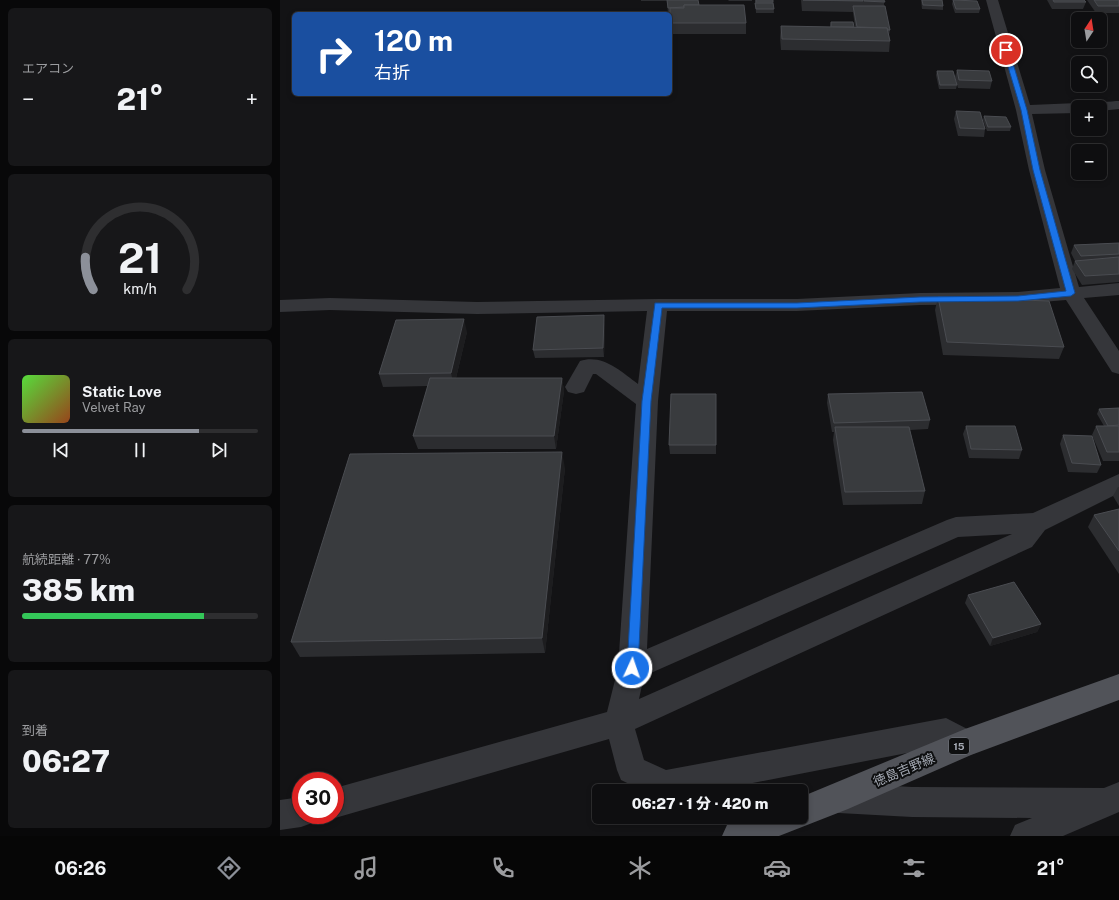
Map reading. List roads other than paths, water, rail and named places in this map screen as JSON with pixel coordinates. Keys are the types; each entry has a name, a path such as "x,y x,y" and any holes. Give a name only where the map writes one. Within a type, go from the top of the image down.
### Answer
{"main road":[{"name":"徳島吉野線","path":"808,809 965,743 1119,687"},
{"path":"738,836 770,824"}],"street":[{"path":"992,0 1024,110 1037,170 1071,293 1119,367"},
{"path":"1113,106 1119,119"},
{"path":"1024,110 1071,108"},
{"path":"280,306 330,304 477,308 658,305 797,305 920,299 1018,298 1119,288"},
{"path":"658,305 647,401 632,668 619,722 632,770 665,785 946,732 965,743"},
{"path":"576,387 587,366 602,368 647,401"},
{"path":"632,668 956,527 1036,523 1119,483"},
{"path":"344,800 619,722 1023,540 1036,523"},
{"path":"836,798 912,802 1112,800"},
{"path":"1026,836 1112,800"},
{"path":"280,815 292,814"}]}
